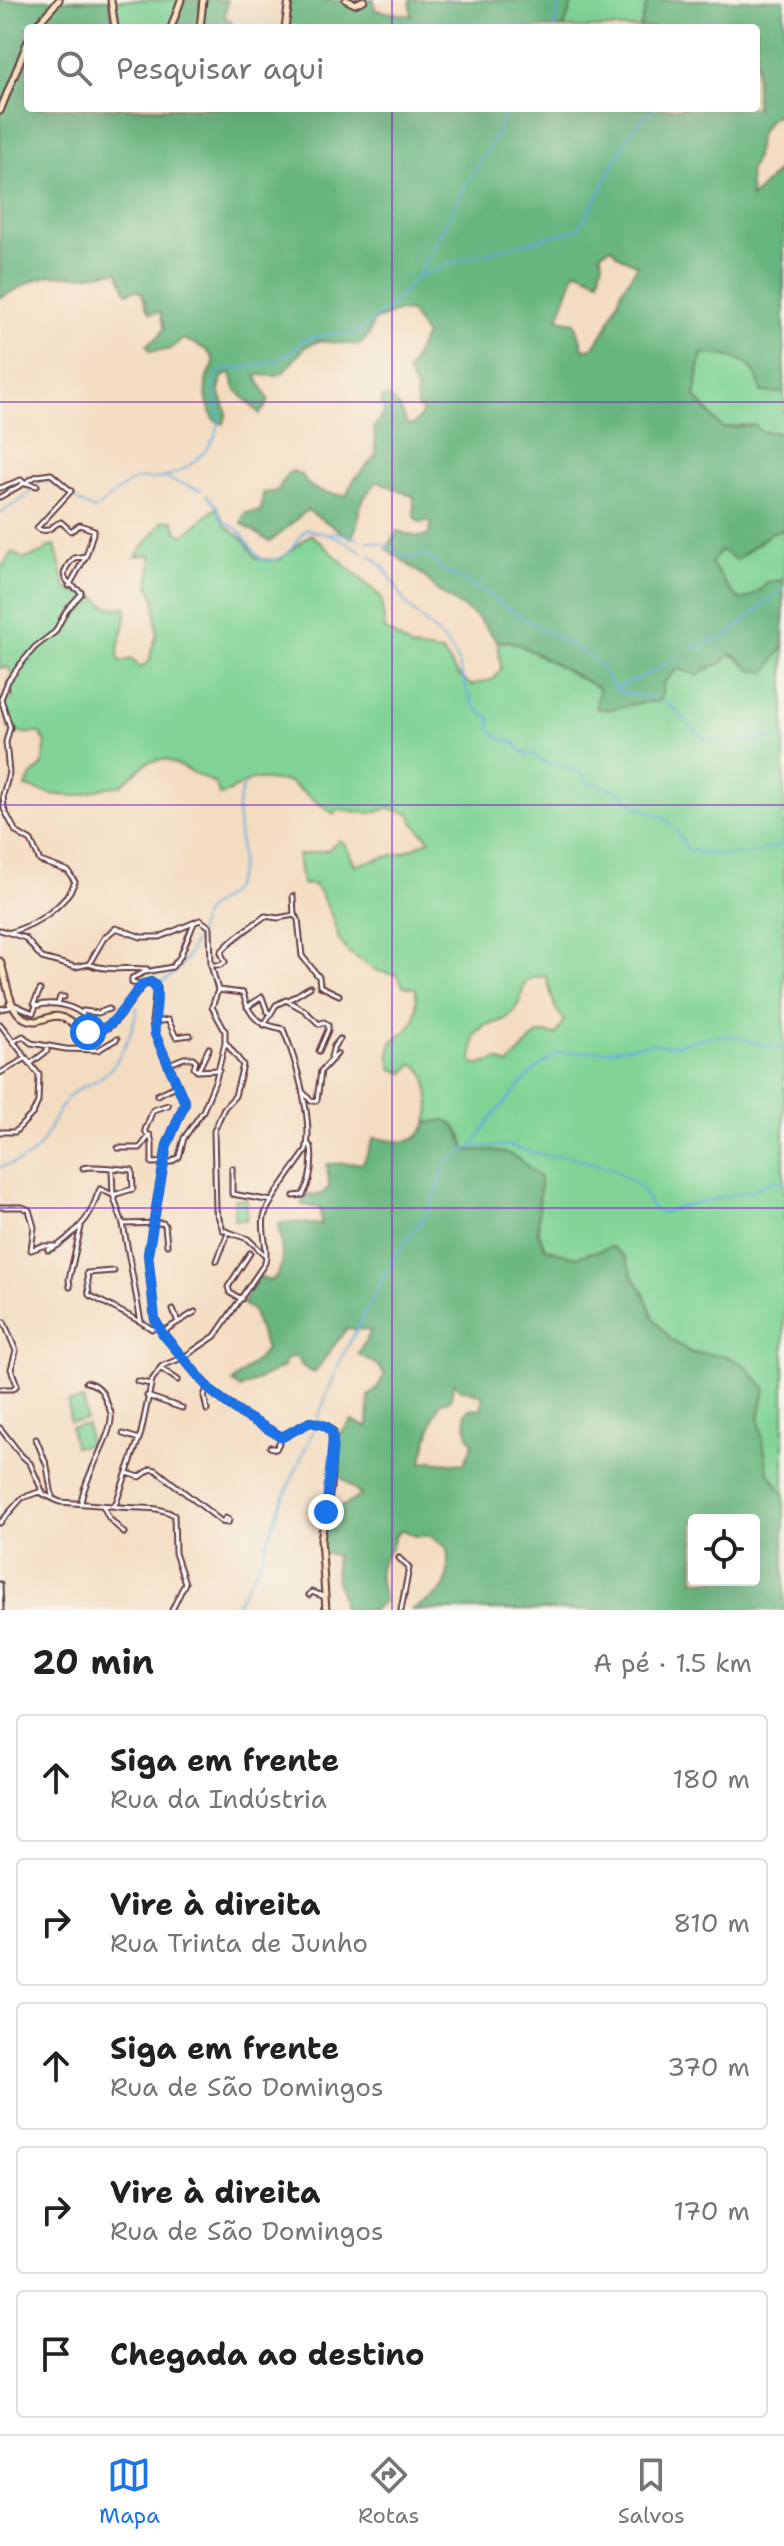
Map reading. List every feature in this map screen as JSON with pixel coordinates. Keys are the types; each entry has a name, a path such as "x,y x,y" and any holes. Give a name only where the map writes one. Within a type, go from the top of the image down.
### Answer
{"street":[{"path":"38,24 59,0"},
{"path":"111,0 114,24"},
{"path":"172,24 181,0"},
{"path":"200,24 203,0"},
{"path":"286,24 289,0"},
{"path":"346,0 355,4 364,0"},
{"path":"0,111 24,51"},
{"path":"0,497 44,473 51,474 71,491 37,528 49,530 61,522 71,531 80,525 93,528 86,556 69,586"},
{"path":"0,488 21,480 35,485"},
{"path":"11,932 34,924 67,896 75,882 68,871 40,861 31,841 10,825 3,795 9,773 6,742 10,727 1,699 8,681 20,665 35,647 55,632 66,611 81,593 64,579 69,563 74,558 86,556"},
{"path":"293,896 304,960 319,977 320,986 339,995"},
{"path":"211,965 225,962 221,952 231,940 265,916 294,915"},
{"path":"89,964 104,938 116,928 150,938 160,937 200,920 210,927 211,965 218,990 212,1007 225,1031 219,1070 203,1111 184,1138 179,1157 176,1161 151,1162 152,1143 145,1130 153,1110 168,1105"},
{"path":"0,930 25,938 42,958 75,967 89,964 107,970 124,967 153,970 167,969 176,963 194,923"},
{"path":"0,961 13,1004 24,1018 37,1021 57,1016 88,1032 98,1032 110,1024 143,984"},
{"path":"153,970 132,978 132,983 155,984 155,1034 185,1103 171,1133 153,1222 149,1264 160,1330 208,1387 230,1406 282,1437"},
{"path":"264,1025 276,1005 310,987"},
{"path":"13,1004 33,1013 40,990"},
{"path":"112,1506 116,1503 139,1439 150,1384 160,1368 184,1357 217,1334 242,1299 267,1256 263,1223 266,1210 308,1144 309,1130 297,1064 286,1043 285,1031 264,1025 247,1007 243,993 218,990"},
{"path":"0,1009 11,1007 10,995"},
{"path":"58,1004 60,997 64,997"},
{"path":"247,1007 262,997 270,1014"},
{"path":"287,1001 304,1010 319,1024 324,1022 328,1025 319,1051"},
{"path":"36,1006 58,1004 98,1013 109,1009"},
{"path":"79,1011 87,1018 88,1032"},
{"path":"153,1022 168,1020 176,1037 190,1035"},
{"path":"0,1024 39,1075 38,1102 33,1113 15,1132 0,1132"},
{"path":"13,1042 23,1036 31,1043 46,1048 98,1050 117,1039"},
{"path":"330,1061 334,1046 340,1039"},
{"path":"223,1040 243,1065 235,1096 224,1108 214,1131 216,1210 223,1230 248,1239 267,1256"},
{"path":"30,1064 47,1051 46,1048"},
{"path":"198,1071 209,1048"},
{"path":"301,1089 311,1101 317,1100 321,1071 337,1054"},
{"path":"169,1064 193,1058 196,1061 194,1068 198,1071 219,1070"},
{"path":"0,1073 26,1059"},
{"path":"157,1095 178,1085"},
{"path":"118,1148 140,1148 148,1136"},
{"path":"294,1196 303,1195 309,1182 312,1154 308,1144"},
{"path":"83,1168 132,1170 133,1189 113,1195"},
{"path":"232,1168 232,1194 272,1201"},
{"path":"112,1169 113,1195 123,1224 141,1322"},
{"path":"70,1287 82,1224 93,1208 100,1189 106,1189 113,1195"},
{"path":"0,1207 29,1210 34,1227 31,1250 42,1246 59,1246"},
{"path":"123,1224 153,1222 165,1225 167,1245"},
{"path":"48,1250 59,1246 82,1224"},
{"path":"217,1261 228,1233"},
{"path":"242,1299 230,1293 228,1287 250,1253"},
{"path":"114,1271 87,1273 89,1295 152,1329 160,1330 195,1312"},
{"path":"173,1310 178,1322"},
{"path":"0,1389 13,1389 17,1385 11,1369 16,1351 4,1322"},
{"path":"160,1368 178,1380"},
{"path":"137,1381 150,1384"},
{"path":"81,1503 83,1488 109,1428 111,1415 101,1389 86,1382"},
{"path":"207,1410 204,1396 208,1387"},
{"path":"147,1396 182,1408"},
{"path":"270,1447 276,1449 282,1437 310,1422 326,1426 333,1432 321,1551 326,1610"},
{"path":"0,1428 30,1463 43,1493"},
{"path":"123,1434 139,1439"},
{"path":"36,1439 47,1466 52,1498"},
{"path":"127,1473 140,1477 151,1469 156,1470 222,1522"},
{"path":"0,1523 22,1498 39,1492 60,1502 126,1509 146,1506 174,1515 175,1553 185,1583 172,1610"},
{"path":"103,1506 109,1518 124,1533"},
{"path":"399,1558 409,1568 401,1610"},
{"path":"0,1584 1,1610"},
{"path":"309,1595 312,1592 325,1597"}],"green space":[{"path":"0,0 110,0 113,24 24,24 24,112 570,114 760,112 760,24 641,24 648,0 784,0 784,111 769,119 759,136 749,173 751,198 784,165 784,393 761,392 754,372 741,361 701,354 695,397 722,428 755,425 761,432 784,432 784,530 772,532 736,560 721,550 711,563 732,593 741,600 756,593 768,582 784,580 783,647 767,672 751,670 730,654 721,664 699,675 677,669 663,683 659,702 611,709 596,708 599,688 522,646 509,641 498,642 477,617 435,589 425,577 387,549 397,531 417,537 428,536 432,523 420,523 414,516 414,497 378,481 362,502 351,538 307,510 270,542 241,523 245,513 261,511 263,493 277,491 287,474 293,471 303,476 315,489 346,496 353,481 376,455 374,427 384,412 383,397 388,397 399,406 407,425 419,419 423,410 417,408 416,389 407,373 425,335 410,312 400,311 373,321 369,335 360,345 318,341 305,347 284,372 275,376 256,375 269,401 260,414 235,389 231,373 222,377 219,391 227,413 224,424 214,420 207,399 206,383 213,366 211,356 203,348 183,339 168,350 150,351 147,344 160,335 164,327 160,312 151,313 147,309 142,293 136,290 127,293 118,271 80,276 51,275 0,298","holes":["612,247 617,255 638,265 623,288 608,325 594,347 584,350 575,322 558,319 576,270 599,280 603,261 600,253"]},
{"path":"110,0 180,0 172,24 113,24"},
{"path":"180,0 227,0 225,17 232,24 172,24"},
{"path":"290,0 374,0 375,10 412,16 410,0 573,0 565,24 286,24"},
{"path":"573,0 648,0 641,24 565,24"},
{"path":"701,354 723,354 751,364 772,391 784,393 784,432 761,432 744,425 722,428 695,397"},
{"path":"217,507 226,526 243,539 257,559 279,560 311,534 381,597 385,629 412,648 442,652 458,675 471,685 494,679 501,669 498,642 509,641 600,689 596,707 659,702 663,683 677,669 699,675 730,654 739,660 783,647 784,643 784,1496 768,1471 759,1418 765,1388 745,1365 724,1355 692,1353 671,1340 655,1321 625,1257 612,1247 575,1257 545,1248 538,1232 540,1178 466,1152 461,1134 445,1120 427,1123 429,1100 426,1078 421,1069 413,1064 404,1073 392,1069 390,1049 395,1039 414,1021 416,988 403,986 397,975 377,971 348,952 339,940 321,894 313,884 302,885 298,855 328,850 340,840 355,865 405,852 430,840 413,822 411,814 389,808 372,813 339,810 334,814 289,782 253,779 220,796 215,783 165,759 148,762 120,786 78,796 56,795 26,787 30,777 42,766 46,743 40,733 20,733 9,729 3,702 13,698 8,683 12,674 8,667 0,668 0,570 12,552 24,559 55,545 66,588 79,594 91,592 110,607 126,607 118,656 120,662 132,659 140,668 150,661 157,635 155,598 149,586 152,555 136,556 163,521 173,520 176,530 183,536","holes":["546,976 555,1007 564,1020 556,1035 536,1035 508,1065 498,1060 479,1065 472,1063 474,1036 484,1025 504,1020 513,1012 529,980"]},
{"path":"784,530 784,580 768,582 756,593 741,600 732,593 711,563 721,550 756,545 772,532"},
{"path":"445,1120 459,1132 466,1151 499,1151 522,1162 540,1178 538,1232 545,1248 575,1257 612,1247 625,1257 655,1320 671,1340 691,1353 724,1355 745,1365 765,1388 759,1418 768,1471 784,1496 784,1610 411,1610 443,1588 448,1572 447,1548 430,1536 416,1536 402,1530 395,1536 381,1565 384,1601 373,1610 343,1610 335,1570 336,1555 319,1553 320,1515 337,1510 361,1495 335,1472 339,1436 351,1421 368,1427 369,1396 385,1374 358,1354 371,1331 347,1328 314,1373 303,1367 296,1356 287,1359 283,1367 240,1389 233,1382 266,1349 252,1310 244,1305 246,1296 259,1277 270,1281 279,1271 282,1256 278,1224 321,1225 320,1208 301,1205 306,1194 321,1195 329,1187 327,1164 363,1163 374,1138 405,1141 423,1131 427,1123","holes":["454,1383 461,1389 482,1395 482,1408 469,1409 465,1414 468,1436 473,1443 464,1464 421,1463 441,1402 450,1400"]},
{"path":"234,1199 247,1199 246,1220 234,1220"},
{"path":"84,1400 86,1420 70,1422 68,1402"},
{"path":"87,1425 89,1445 74,1447 71,1427"}],"waterway":[{"path":"555,24 561,0"},
{"path":"373,320 417,277 470,177 495,139 505,112"},
{"path":"589,211 633,130 650,112"},
{"path":"417,277 461,260 578,229 588,213"},
{"path":"213,386 218,373 226,369 268,363 292,352 303,340 329,334 354,334 371,322"},
{"path":"0,513 23,499 42,480 56,485 94,510 135,480 162,478 176,473 195,461 216,434 219,413 214,388"},
{"path":"164,478 201,490"},
{"path":"206,495 218,507 220,519 237,529 262,559 268,561 286,554 307,529 337,537 363,552"},
{"path":"329,534 336,532 359,539"},
{"path":"368,541 385,544 409,559 425,554 441,569 591,658 598,663 615,689 679,656"},
{"path":"369,555 384,568 408,606 451,649 469,697 481,712 490,717 490,727 498,737 516,743 527,755 533,754 547,764 580,772 588,782 622,793 638,807 661,816 672,825"},
{"path":"692,649 728,636 784,589"},
{"path":"615,689 655,698"},
{"path":"664,702 706,739 724,743 784,737"},
{"path":"202,918 209,908 230,892 238,876 241,854 238,809 243,788"},
{"path":"676,830 687,849 711,854 752,853 777,848 784,841"},
{"path":"159,983 181,966 201,922"},
{"path":"66,1100 113,1066 129,1037 137,1007"},
{"path":"474,1144 492,1117 534,1070 558,1053 654,1043 669,1046 720,1035 784,1048"},
{"path":"0,1167 27,1158 35,1151 64,1103"},
{"path":"317,1420 341,1359 395,1256 429,1211 447,1163 473,1146 508,1146 545,1155 568,1156 611,1168 640,1186 653,1210 664,1213 753,1190 772,1181 784,1182"},
{"path":"233,1610 260,1562 278,1510 315,1427"}],"route":[{"path":"88,1032 105,1029 139,987 147,982 155,984 155,1034 185,1103 167,1145 148,1254 155,1320 211,1391 259,1425 282,1437 310,1422 326,1426 333,1432 326,1512"}]}
